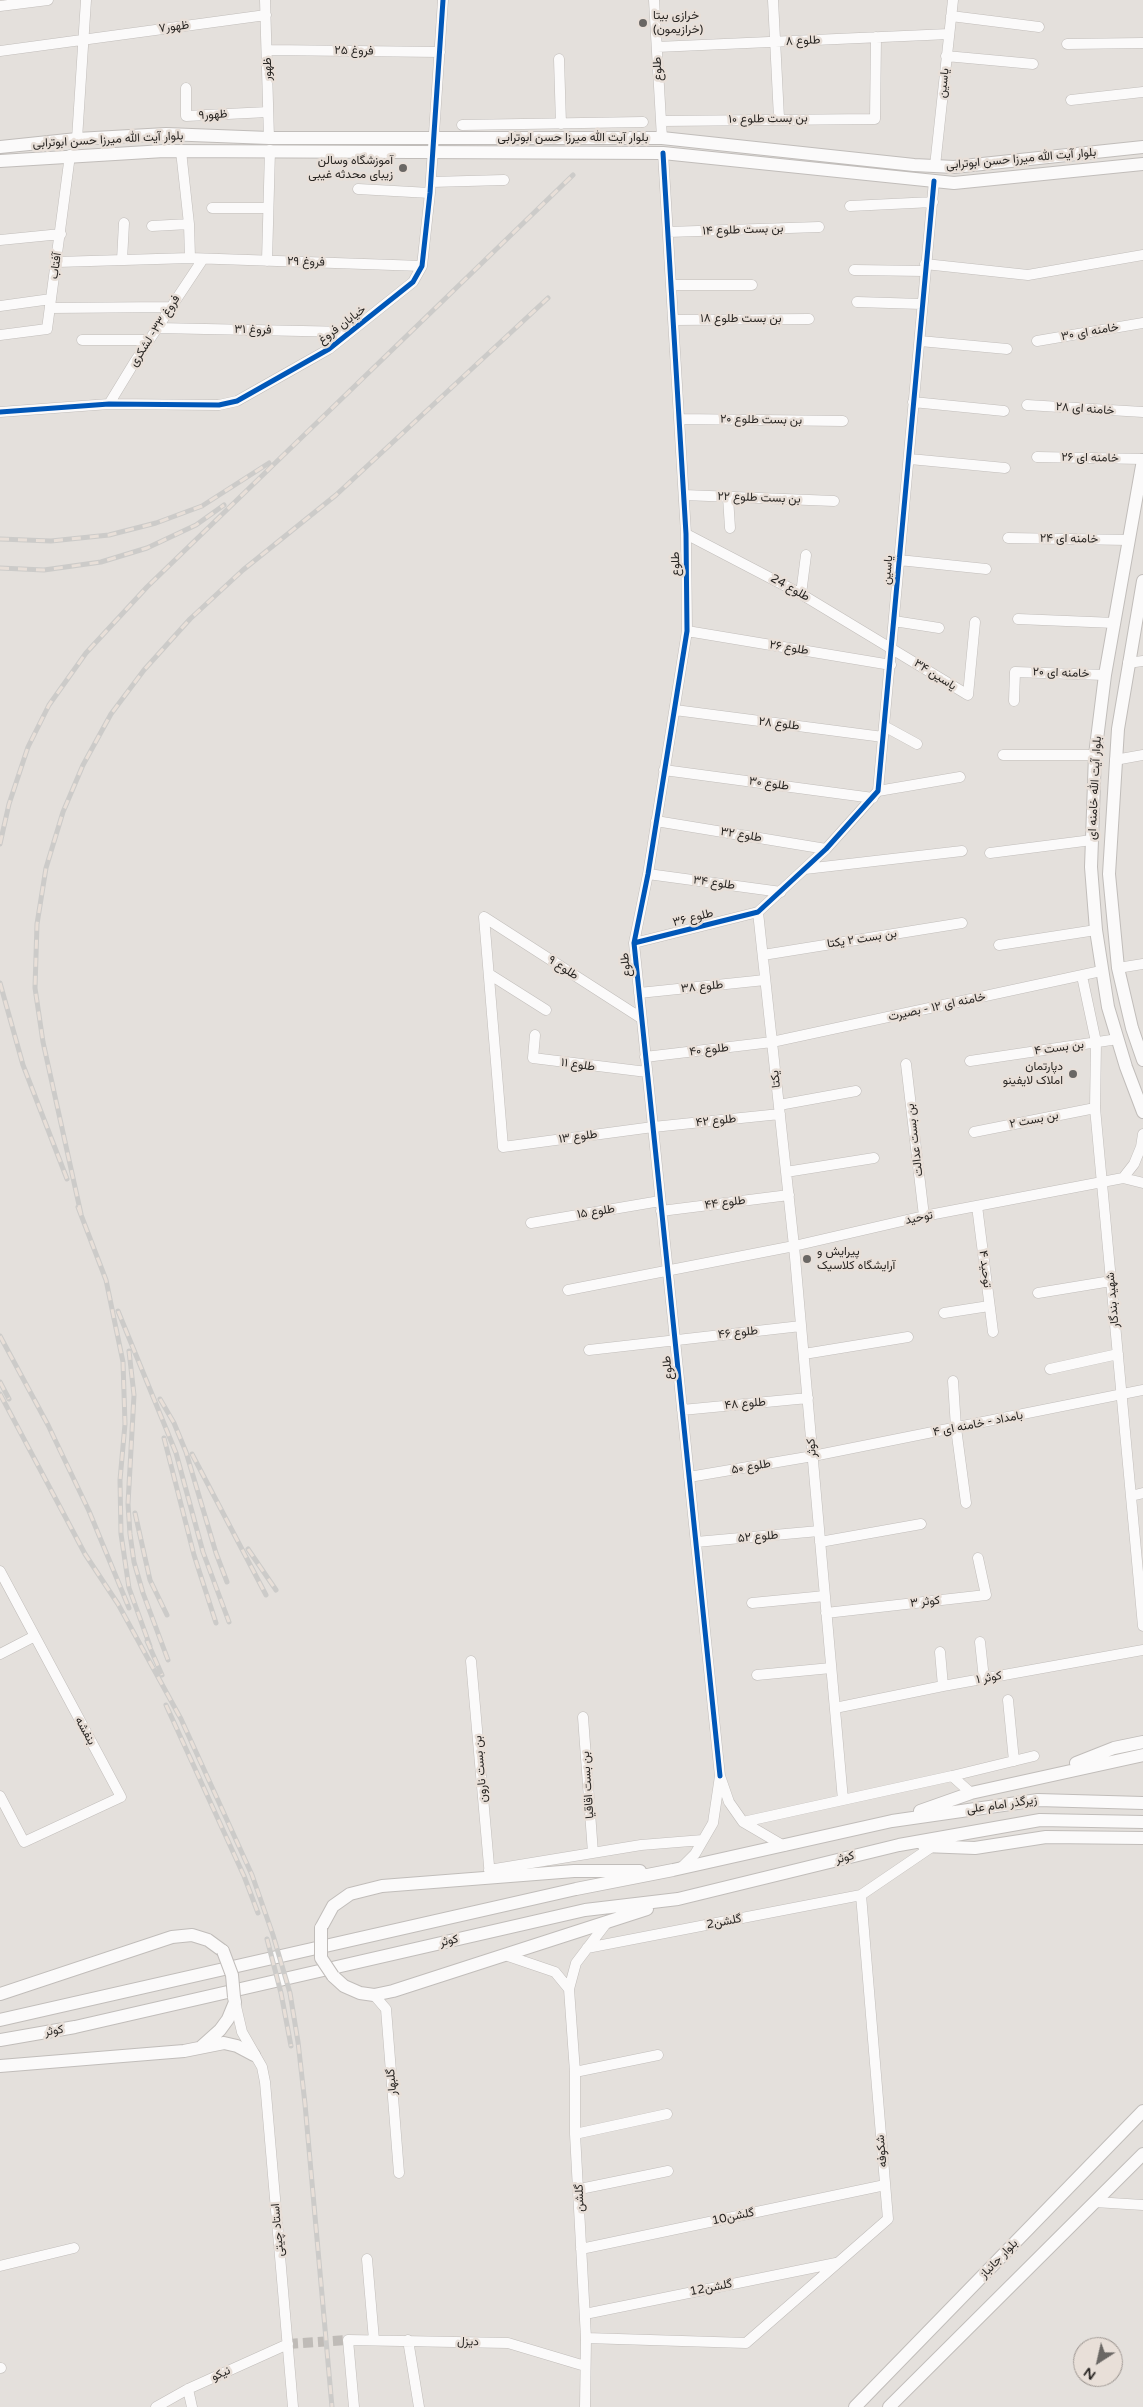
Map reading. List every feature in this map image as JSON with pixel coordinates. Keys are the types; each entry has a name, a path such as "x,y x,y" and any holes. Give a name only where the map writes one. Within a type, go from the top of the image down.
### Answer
{"main road":[{"name":"بلوار آیت الله میرزا حسن ابوترابی","path":"0,147 77,139 166,134 270,144"},
{"name":"بلوار آیت الله میرزا حسن ابوترابی","path":"434,145 493,138 662,138 954,167 1143,147"},
{"path":"662,138 663,153"},
{"name":"بلوار آیت الله میرزا حسن ابوترابی","path":"0,161 70,155 270,144 434,145 663,153 954,182 1143,164"},
{"path":"934,181 935,166"},
{"name":"بلوار آیت الله خامنه ای","path":"1143,460 1105,675 1095,755 1091,867 1096,930 1108,1007 1143,1112"},
{"name":"بلوار آیت الله خامنه ای","path":"1143,580 1128,663 1115,760 1109,874 1118,968 1132,1028 1143,1060"},
{"path":"1044,1776 1114,1748 1143,1742"},
{"path":"892,1821 971,1793 1143,1755"},
{"name":"زیرگذر امام علی","path":"892,1821 1038,1800 1143,1803"},
{"name":"زیرگذر امام علی","path":"899,1845 1040,1820 1143,1822"},
{"name":"کوثر","path":"0,2020 576,1889 784,1846 892,1821"},
{"path":"899,1845 976,1848 1046,1837 1143,1838"},
{"name":"کوثر","path":"0,2040 75,2027 585,1910 678,1899 899,1845"},
{"path":"676,1869 489,1874 382,1886 350,1894 333,1906 321,1928 322,1958 333,1976 344,1986 374,1995 393,1991 678,1899"},
{"path":"0,1994 172,1937 192,1935 208,1940 222,1951 231,1969 235,2000 228,2019 220,2030 201,2047"},
{"path":"0,2066 184,2051 224,2043 237,2046 254,2054"},
{"name":"بلوار جانباز","path":"855,2407 1143,2112"},
{"path":"889,2407 1143,2154"}],"street":[{"path":"0,6 48,0"},
{"path":"77,139 86,0"},
{"name":"ظهور","path":"265,0 270,144 267,261"},
{"name":"خیابان فروغ","path":"0,412 110,404 219,405 237,401 299,367 350,332 413,282 422,266 431,187 443,0"},
{"name":"طلوع","path":"654,0 662,138"},
{"path":"773,0 779,118"},
{"name":"یاسین","path":"935,166 952,0"},
{"name":"ظهور۷","path":"0,52 83,39 266,16"},
{"path":"951,16 1039,27"},
{"name":"طلوع ۸","path":"657,48 949,34"},
{"name":"بن بست طلوع ۱۰","path":"661,121 779,118 875,119 876,37"},
{"path":"1067,44 1143,43"},
{"name":"فروغ ۲۵","path":"268,50 440,52"},
{"path":"946,56 1033,64"},
{"path":"559,59 560,124"},
{"name":"ظهور۹","path":"186,88 186,116 268,112"},
{"path":"1071,100 1143,92"},
{"path":"462,125 643,122"},
{"path":"613,123 613,138"},
{"path":"493,124 493,138"},
{"path":"181,150 189,224 190,258"},
{"name":"طلوع","path":"663,153 686,534 687,631 648,874 634,943 720,1776"},
{"name":"آفتاب","path":"0,335 47,329 70,155"},
{"path":"358,189 431,187 504,180"},
{"name":"یاسین","path":"875,794 891,665 934,181"},
{"path":"850,206 933,202"},
{"path":"212,208 268,208"},
{"path":"122,260 124,223"},
{"path":"152,226 189,224"},
{"name":"بن بست طلوع ۱۴","path":"668,232 819,227"},
{"path":"0,240 61,234"},
{"path":"854,270 925,268 1028,275 1143,255"},
{"name":"فروغ ۲۹","path":"57,262 190,258 422,266"},
{"name":"فروغ ۳۳- لشکری","path":"110,404 203,259"},
{"path":"671,284 752,285"},
{"path":"857,302 922,304"},
{"path":"0,306 50,304 171,307"},
{"name":"بن بست طلوع ۱۸","path":"673,320 809,319"},
{"name":"خامنه ای ۳۰","path":"1037,341 1143,323"},
{"name":"فروغ ۳۱","path":"157,328 350,332"},
{"path":"82,340 150,340"},
{"path":"920,341 1008,349"},
{"path":"913,402 1004,411"},
{"name":"خامنه ای ۲۸","path":"1027,405 1143,412"},
{"name":"بن بست طلوع ۲۰","path":"679,419 843,421"},
{"name":"خامنه ای ۲۶","path":"1037,457 1143,460"},
{"path":"910,459 1005,468"},
{"name":"بن بست طلوع ۲۲","path":"684,495 834,501"},
{"path":"728,498 730,528"},
{"name":"طلوع 24","path":"686,534 801,594 892,648"},
{"name":"خامنه ای ۲۴","path":"1008,538 1129,540"},
{"path":"801,594 806,555"},
{"path":"899,560 986,569"},
{"path":"1018,620 1114,623"},
{"path":"894,621 939,628"},
{"name":"یاسین ۳۴","path":"892,648 968,695 974,622"},
{"name":"طلوع ۲۶","path":"687,631 891,665"},
{"path":"1128,663 1143,662"},
{"name":"خامنه ای ۲۰","path":"1014,701 1015,672 1105,675"},
{"name":"طلوع ۲۸","path":"675,710 883,737"},
{"path":"884,726 917,744"},
{"path":"1003,755 1095,755"},
{"path":"1115,760 1143,755"},
{"name":"طلوع ۳۰","path":"664,770 875,794 960,777"},
{"path":"758,912 826,849 875,794"},
{"name":"طلوع ۳۲","path":"656,821 826,849"},
{"path":"990,854 1092,840"},
{"path":"805,869 962,851"},
{"name":"طلوع ۳۴","path":"648,874 781,892"},
{"name":"طلوع ۳۶","path":"634,943 758,912"},
{"name":"یکتا","path":"758,912 794,1246"},
{"name":"طلوع ۹","path":"489,974 484,917 641,1018"},
{"name":"بن بست ۲ یکتا","path":"763,955 962,924"},
{"path":"999,945 1096,930"},
{"path":"1118,968 1143,964"},
{"name":"خامنه ای ۱۲ - بصیرت","path":"772,1042 1101,971"},
{"path":"489,974 546,1010"},
{"name":"طلوع ۱۳","path":"489,974 503,1147 653,1127"},
{"name":"شهید بندگار","path":"1082,976 1096,1042 1095,1108 1131,1496 1141,1575 1143,1619"},
{"name":"طلوع ۳۸","path":"639,993 765,980"},
{"name":"طلوع ۱۱","path":"535,1035 533,1058 647,1072"},
{"name":"بن بست ۴","path":"970,1061 1118,1040"},
{"name":"طلوع ۴۰","path":"646,1057 772,1042"},
{"name":"بن بست عدالت","path":"906,1064 924,1216"},
{"name":"طلوع ۴۲","path":"653,1127 779,1110 856,1091"},
{"name":"بن بست ۲","path":"974,1132 1095,1108"},
{"path":"1143,1134 1142,1147 1138,1156 1123,1178 1143,1182"},
{"path":"786,1172 874,1158"},
{"name":"توحید","path":"568,1290 668,1272 794,1246 924,1216 1123,1178"},
{"name":"طلوع ۴۴","path":"661,1206 789,1195"},
{"name":"طلوع ۱۵","path":"531,1222 661,1206"},
{"name":"توحید ۴","path":"977,1206 993,1332"},
{"name":"کوثر","path":"794,1246 843,1800"},
{"path":"1038,1293 1111,1281"},
{"path":"944,1313 989,1306"},
{"name":"طلوع ۴۶","path":"589,1350 801,1326"},
{"path":"804,1354 908,1337"},
{"path":"1050,1369 1118,1354"},
{"path":"953,1381 956,1428 966,1503"},
{"name":"بامداد - خامنه ای ۴","path":"813,1456 1122,1396 1143,1390"},
{"name":"طلوع ۴۸","path":"682,1410 808,1398"},
{"name":"طلوع ۵۰","path":"689,1477 813,1456"},
{"path":"1131,1496 1143,1493"},
{"name":"طلوع ۵۲","path":"696,1542 820,1536 921,1524"},
{"name":"کوثر ۳","path":"826,1613 986,1595 978,1558"},
{"name":"بنفشه","path":"0,1571 33,1637 121,1797 24,1842 0,1796"},
{"path":"752,1603 825,1596"},
{"path":"0,1654 33,1637"},
{"path":"980,1642 984,1678"},
{"name":"کوثر ۱","path":"835,1708 984,1678 1143,1650"},
{"path":"940,1652 943,1686"},
{"name":"بن بست نارون","path":"471,1660 489,1874"},
{"path":"757,1675 831,1668"},
{"path":"1008,1700 1014,1761"},
{"name":"بن بست اقاقیا","path":"583,1717 593,1853"},
{"path":"744,1822 1034,1756"},
{"path":"720,1776 729,1802 744,1822 784,1846"},
{"path":"676,1869 695,1854 713,1823 720,1776"},
{"path":"952,1776 971,1793"},
{"path":"489,1874 641,1845 703,1840"},
{"path":"861,1895 933,1846"},
{"name":"گلشن2","path":"587,1948 861,1895"},
{"name":"شکوفه","path":"586,2338 746,2343 888,2219 861,1895"},
{"name":"گلشن","path":"585,2407 586,2338 580,2189 575,2134 575,2072 569,1989 576,1963 609,1920"},
{"path":"504,1955 555,1972 569,1989"},
{"name":"گلبهار","path":"374,1995 386,2009 399,2173"},
{"name":"استاد چیتی","path":"235,2000 242,2032 262,2067 265,2082 293,2407"},
{"path":"575,2072 658,2055"},
{"path":"575,2134 667,2114"},
{"path":"580,2189 668,2171"},
{"name":"گلشن10","path":"581,2249 885,2185"},
{"path":"1095,2202 1143,2205"},
{"path":"0,2266 74,2248"},
{"path":"367,2259 374,2340"},
{"name":"گلشن12","path":"585,2314 837,2263"},
{"name":"دیزل","path":"354,2407 348,2340 508,2343 585,2366"},
{"path":"408,2340 419,2407"},
{"name":"نیکو","path":"156,2407 188,2389 288,2344"},
{"path":"188,2389 192,2407"}],"tunnel":[{"path":"288,2344 348,2340"}],"railway":[{"path":"0,844 9,804 28,747 49,705 86,653 147,587 573,175"},
{"path":"81,1214 43,1042 35,988 37,924 46,868 63,812 83,765 111,714 144,670 190,619 243,570 336,495 548,298"},
{"path":"0,539 51,541 109,535 156,523 202,506 269,463"},
{"path":"0,568 44,570 101,562 147,548 196,525 224,505"},
{"path":"0,983 23,1065 67,1179"},
{"path":"78,1207 106,1280 123,1362 125,1424 120,1480 121,1534 129,1588 150,1646"},
{"path":"118,1311 176,1453 203,1552 229,1622"},
{"path":"0,1336 48,1425 89,1511 129,1608"},
{"path":"129,1351 134,1395 128,1504 130,1534 134,1562 143,1593 168,1660"},
{"path":"0,1382 9,1399"},
{"path":"0,1394 85,1554 118,1604 181,1719 252,1875 273,1935 290,1993 298,2042 332,2407"},
{"path":"160,1399 174,1423 186,1452 216,1553 227,1582"},
{"path":"164,1438 194,1555 216,1623"},
{"path":"192,1454 266,1595"},
{"path":"135,1513 150,1580 167,1615"},
{"path":"248,1549 276,1590"},
{"path":"147,1641 162,1675"},
{"path":"166,1705 244,1876 258,1913"},
{"path":"267,1939 281,1993 291,2046"}],"cycle path":[{"path":"0,412 109,404 219,405 237,401 329,349 413,282 422,266 430,193 443,0"},
{"path":"663,153 686,534 687,631 648,874 634,943 720,1776"},
{"path":"634,943 758,912 826,849 878,791 934,181"}],"place":[{"name":"خرازی بیتا (خرازیمون)","path":"643,23"},
{"name":"آموزشگاه وسالن زیبای محدثه غیبی","path":"403,168"},
{"name":"دپارتمان املاک لایفینو","path":"1073,1074"},
{"name":"پیرایش و آرایشگاه کلاسیک","path":"807,1259"}]}
